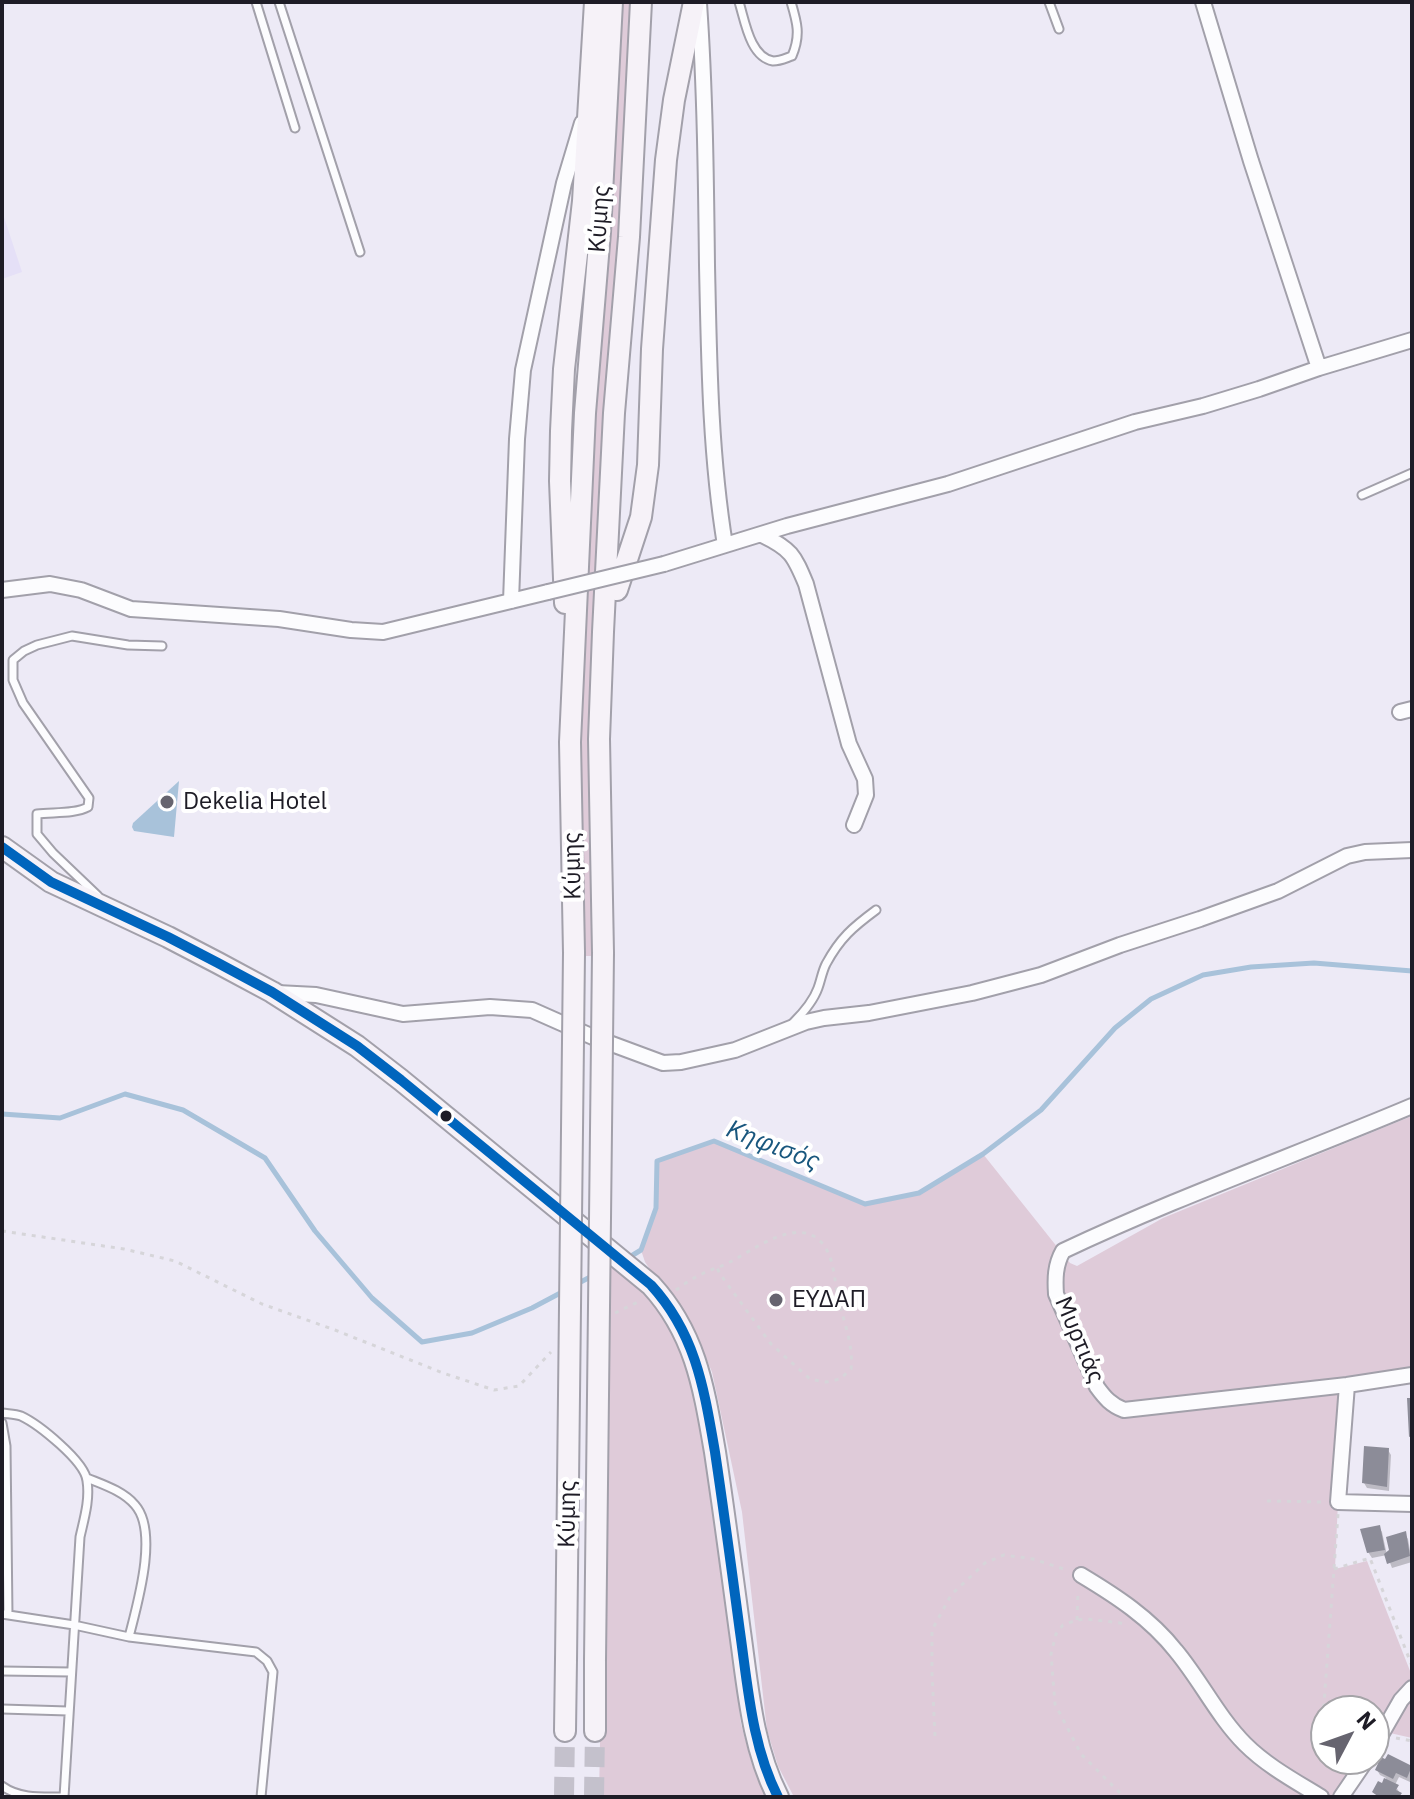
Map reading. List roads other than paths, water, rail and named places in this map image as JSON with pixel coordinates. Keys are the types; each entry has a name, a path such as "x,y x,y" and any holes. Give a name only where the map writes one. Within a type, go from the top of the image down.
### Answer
{"main road":[{"path":"574,634 564,599 561,444 564,369 578,247 595,2"},
{"name":"Κύμης","path":"565,1731 574,953 570,742 585,413 599,246 612,2"},
{"name":"Κύμης","path":"595,1731 603,953 599,739 614,413 630,222 641,2"},
{"path":"603,632 641,517 648,465 652,349 666,160 674,100 697,2"},
{"path":"2,847 51,882 168,937 272,992 346,1039 390,1071 658,1292 687,1337 697,1360 724,1511 751,1714 762,1760 778,1797"}],"street":[{"path":"697,2 704,108 712,431 725,545"},
{"path":"1203,2 1319,368"},
{"path":"511,601 517,439 523,370 564,183 590,95"},
{"path":"2,590 50,584 81,590 131,609 279,619 383,632 664,564 802,522 948,484 1135,422 1231,397 1412,340"},
{"path":"762,535 790,551 806,584 849,744 865,779 866,795 854,825"},
{"path":"272,992 316,995 403,1014 490,1007 532,1010 663,1063 681,1062 735,1050 824,1018 869,1013 1027,980 1278,891 1347,856 1412,850"},
{"name":"Μυρτιάς","path":"1412,1106 1115,1226 1063,1251 1057,1266 1056,1294 1097,1387 1106,1401 1124,1410 1412,1375"},
{"path":"1347,1385 1338,1502 1412,1504"},
{"path":"1081,1575 1116,1596 1176,1650 1215,1706 1260,1758 1321,1797"},
{"path":"1390,1719 1412,1688"},
{"path":"1341,1797 1356,1775"}],"lane":[{"path":"256,2 295,128"},
{"path":"279,2 360,252"},
{"path":"739,2 756,50 770,61 792,56 798,44 797,23 791,2"},
{"path":"1049,2 1059,29"},
{"path":"1362,495 1412,473"},
{"path":"116,913 37,834 37,814 79,812 88,807 89,798 23,703 13,680 13,660 37,645 72,636 128,645 162,646"},
{"path":"785,1030 804,1012 817,992 824,968 851,928 876,910"},
{"path":"2,1413 20,1416 55,1440 79,1463 87,1478 87,1503 80,1537 64,1797 23,1796 2,1786"},
{"path":"2,1423 6,1446 5,1615 129,1637 256,1652 267,1661 273,1672 261,1797"},
{"path":"87,1478 116,1490 135,1505 144,1519 146,1540 142,1583 129,1637"},
{"path":"2,1671 71,1672"},
{"path":"2,1709 68,1711"}],"water":[{"name":"Dekelia Hotel","path":"179,781 174,837 134,831 133,823"}],"waterway":[{"name":"Κηφισός","path":"628,1258 641,1250 656,1208 657,1161 714,1141 865,1204 919,1193 983,1154 1041,1110 1115,1028 1151,999 1203,975 1251,967 1314,963 1412,971"},
{"name":"Κηφισός","path":"2,1114 60,1118 125,1094 183,1110 265,1158 315,1231 372,1298 422,1342 472,1333 566,1290"},
{"name":"Κηφισός","path":"575,1285 594,1275"}],"tunnel":[{"path":"564,1797 565,1731"},
{"path":"594,1797 595,1731"}],"place":[{"name":"Dekelia Hotel","path":"167,802"},
{"name":"ΕΥΔΑΠ","path":"776,1300"}]}
